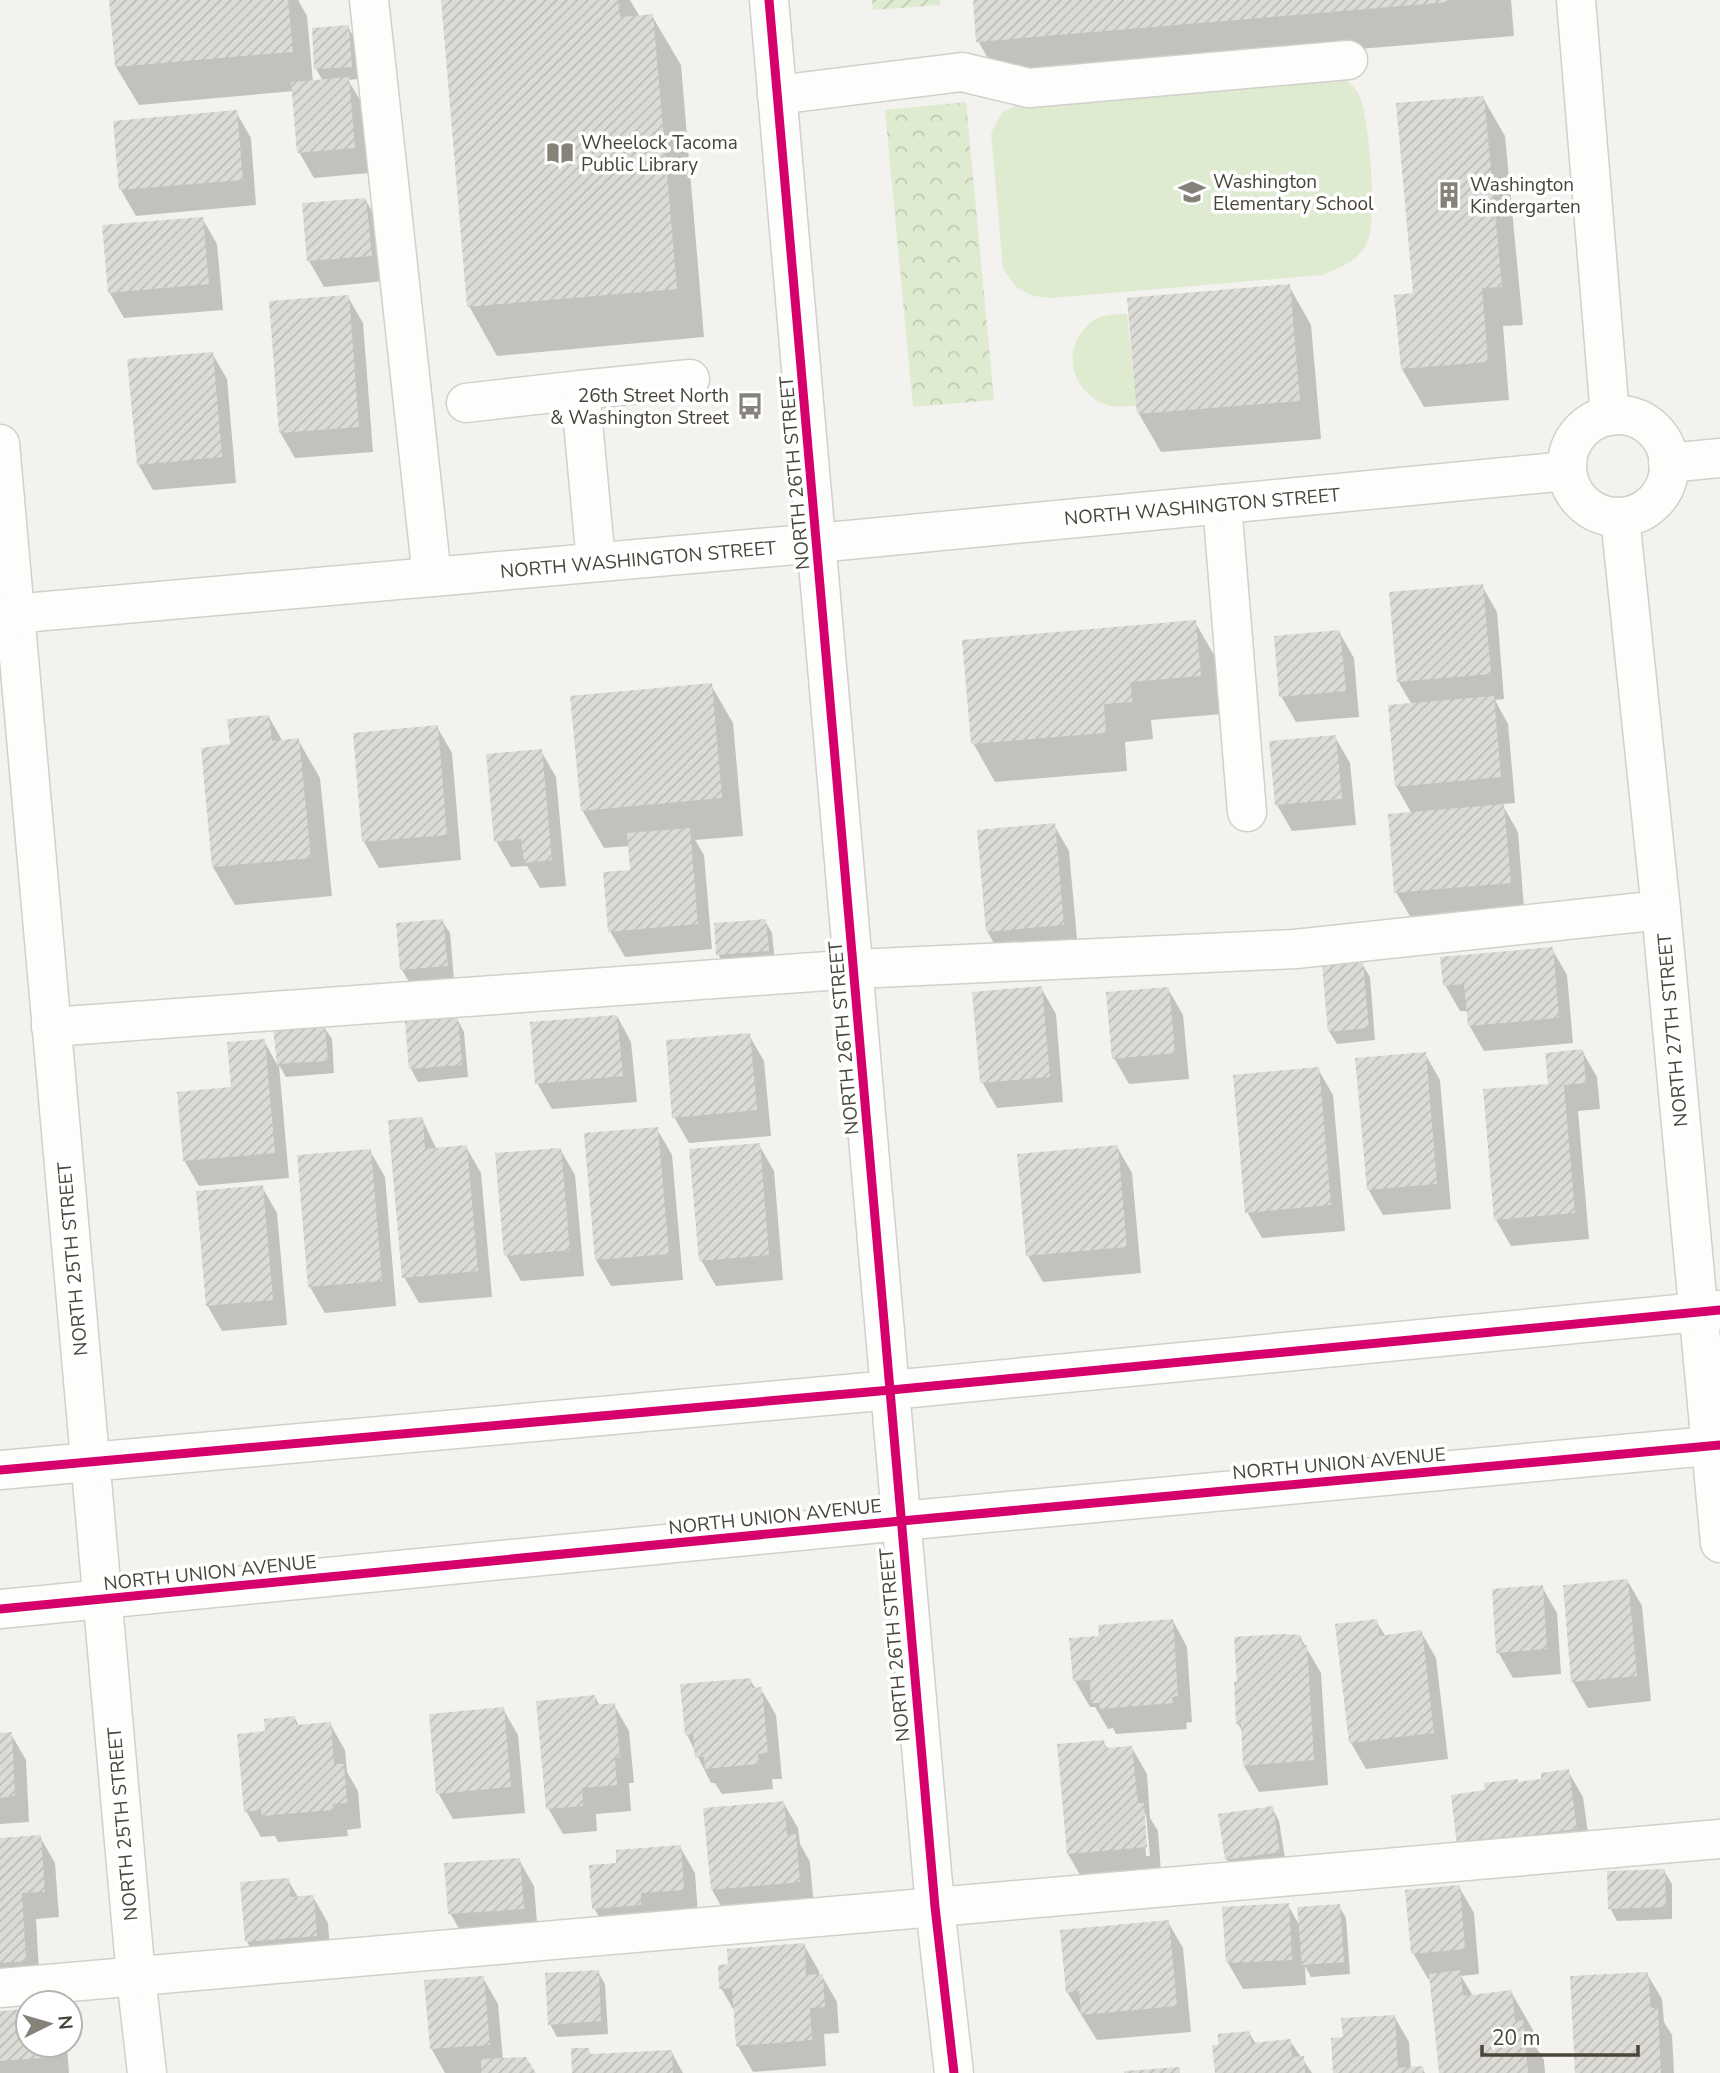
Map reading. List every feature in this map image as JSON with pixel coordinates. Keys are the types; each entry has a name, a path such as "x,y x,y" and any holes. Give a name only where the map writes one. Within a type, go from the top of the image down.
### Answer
{"street":[{"path":"369,0 432,577"},
{"name":"NORTH 26TH STREET","path":"769,0 935,1907 954,2073"},
{"path":"1576,0 1610,416"},
{"path":"777,95 962,72 1029,88 1348,60"},
{"path":"466,403 690,379"},
{"path":"580,390 596,562"},
{"path":"1610,416 1629,416 1647,424 1663,443 1668,463 1667,479 1654,501 1639,512 1620,517 1590,508 1576,494 1567,471 1569,452 1578,435 1592,422 1610,416"},
{"name":"NORTH 25TH STREET","path":"0,444 8,614 51,1027 147,2073"},
{"path":"1668,463 1720,458"},
{"name":"NORTH WASHINGTON STREET","path":"8,614 817,542 1567,471"},
{"path":"1222,504 1247,812"},
{"name":"NORTH 27TH STREET","path":"1620,517 1661,910 1709,1312 1720,1543"},
{"path":"51,1027 855,969 1295,949 1661,910"},
{"path":"0,1470 891,1390 1709,1312"},
{"name":"NORTH UNION AVENUE","path":"0,1609 1716,1445"},
{"path":"0,1988 1720,1839"}],"green space":[{"path":"872,0 940,0 940,5 873,10"},
{"path":"1336,73 1352,85 1359,95 1366,125 1371,171 1370,233 1362,251 1347,264 1322,275 1051,298 1033,296 1017,288 1003,269 991,133 1002,113 1027,99"},
{"path":"966,102 994,400 913,407 885,110"},
{"path":"1127,314 1137,406 1111,406 1092,397 1083,389 1073,368 1073,356 1081,333 1090,323 1103,316"}],"building":[{"path":"109,0 288,0 293,52 115,67"},
{"name":"Wheelock Tacoma Public Library","path":"441,0 618,0 620,17 653,14 677,289 467,307"},
{"path":"973,0 1449,0 1449,2 976,42"},
{"path":"349,25 352,67 314,69 312,28"},
{"path":"349,77 355,148 297,153 291,82"},
{"name":"Washington Kindergarten","path":"1484,96 1502,287 1482,288 1488,362 1401,369 1394,295 1413,293 1396,103"},
{"path":"237,110 243,180 119,190 113,121"},
{"path":"366,198 372,256 307,261 302,203"},
{"path":"203,217 209,284 108,293 102,225"},
{"path":"1290,284 1300,401 1137,414 1127,298"},
{"path":"349,295 359,427 279,433 269,301"},
{"path":"213,352 222,457 137,465 127,359"},
{"path":"1483,584 1491,674 1397,682 1389,592"},
{"path":"1196,620 1201,676 1131,682 1132,702 1104,704 1106,733 971,744 962,640"},
{"path":"1340,630 1346,691 1279,697 1274,636"},
{"path":"712,683 722,798 581,811 570,696"},
{"path":"1494,696 1501,777 1395,787 1388,705"},
{"path":"269,715 272,741 299,738 311,858 212,867 201,748 230,744 227,719"},
{"path":"438,725 447,835 362,842 353,733"},
{"path":"1336,735 1342,799 1275,805 1269,741"},
{"path":"542,749 552,860 524,863 521,839 494,842 486,754"},
{"path":"1504,804 1511,883 1394,893 1388,814"},
{"path":"1055,823 1064,925 986,932 977,830"},
{"path":"690,828 698,924 608,932 603,872 630,870 627,833"},
{"path":"443,919 448,966 400,970 396,923"},
{"path":"766,919 769,951 716,955 714,923"},
{"path":"1553,947 1559,1018 1468,1026 1464,984 1443,986 1440,957"},
{"path":"1363,962 1369,1028 1328,1032 1322,966"},
{"path":"1042,986 1050,1077 980,1083 972,992"},
{"path":"1169,987 1175,1053 1112,1059 1106,992"},
{"path":"617,1015 623,1076 535,1084 530,1022"},
{"path":"458,1017 462,1065 409,1069 405,1022"},
{"path":"325,1025 328,1061 277,1064 273,1029"},
{"path":"750,1033 757,1110 672,1118 666,1040"},
{"path":"265,1039 275,1153 183,1161 177,1092 231,1087 227,1042"},
{"path":"1583,1049 1586,1083 1564,1085 1575,1213 1494,1220 1483,1089 1548,1084 1545,1053"},
{"path":"1426,1052 1437,1184 1367,1190 1355,1058"},
{"path":"1319,1067 1331,1205 1245,1213 1233,1075"},
{"path":"423,1117 425,1149 467,1145 478,1271 402,1278 388,1120"},
{"path":"658,1127 669,1254 595,1260 584,1133"},
{"path":"760,1143 769,1255 699,1261 689,1149"},
{"path":"1118,1145 1127,1247 1026,1256 1017,1154"},
{"path":"561,1148 570,1250 504,1256 495,1153"},
{"path":"371,1149 382,1281 308,1287 297,1155"},
{"path":"263,1185 273,1300 206,1306 196,1191"},
{"path":"1628,1579 1637,1676 1571,1682 1563,1585"},
{"path":"1543,1585 1547,1649 1496,1653 1492,1589"},
{"path":"1173,1619 1178,1696 1172,1697 1173,1703 1100,1709 1099,1703 1091,1703 1090,1680 1073,1681 1069,1638 1099,1636 1098,1625"},
{"path":"1377,1619 1380,1636 1422,1630 1434,1733 1349,1743 1335,1624"},
{"path":"1301,1635 1302,1645 1307,1645 1314,1760 1243,1766 1241,1724 1236,1724 1234,1637"},
{"path":"751,1678 752,1688 762,1687 768,1753 758,1754 759,1764 705,1769 704,1757 695,1758 693,1735 685,1735 680,1684"},
{"path":"595,1695 596,1705 615,1703 620,1757 615,1758 617,1785 582,1788 583,1806 546,1809 536,1701"},
{"path":"504,1707 511,1787 436,1794 429,1714"},
{"path":"295,1716 296,1725 331,1722 334,1764 344,1764 347,1803 333,1804 334,1810 262,1816 261,1810 244,1812 237,1734 265,1731 264,1719"},
{"path":"12,1732 15,1796 0,1798 0,1733"},
{"path":"1104,1740 1105,1748 1132,1746 1138,1803 1144,1803 1147,1847 1067,1854 1057,1744"},
{"path":"1569,1769 1577,1829 1522,1836 1523,1842 1457,1846 1451,1795 1485,1790 1484,1783 1541,1779 1541,1773"},
{"path":"784,1801 787,1835 796,1834 800,1882 711,1890 703,1808"},
{"path":"1273,1806 1280,1852 1225,1860 1218,1814"},
{"path":"41,1835 45,1892 22,1893 26,1961 0,1963 0,1838"},
{"path":"681,1845 684,1890 641,1893 641,1905 592,1909 589,1865 616,1863 616,1850"},
{"path":"520,1858 524,1909 448,1914 444,1863"},
{"path":"1665,1869 1666,1907 1608,1909 1607,1871"},
{"path":"289,1878 291,1897 314,1895 317,1936 245,1942 240,1882"},
{"path":"1460,1885 1465,1949 1411,1954 1405,1890"},
{"path":"1289,1903 1292,1960 1226,1963 1222,1907"},
{"path":"1340,1904 1344,1962 1302,1965 1297,1907"},
{"path":"1169,1920 1177,2006 1081,2015 1079,1991 1066,1993 1060,1930"},
{"path":"805,1943 806,1975 823,1974 825,2007 810,2008 812,2040 736,2046 732,1988 719,1989 718,1965 728,1964 727,1949"},
{"path":"599,1970 601,2021 548,2025 545,1973"},
{"path":"1460,1970 1463,1996 1512,1990 1515,2021 1523,2020 1528,2073 1439,2073 1429,1974"},
{"path":"1648,1972 1651,2008 1658,2008 1661,2073 1575,2073 1570,1976"},
{"path":"484,1976 490,2045 430,2049 424,1980"},
{"path":"14,2010 14,2059 28,2059 0,2061 0,2011"},
{"path":"1395,2015 1398,2068 1423,2066 1424,2073 1333,2073 1331,2038 1343,2037 1341,2018"},
{"path":"1250,2031 1251,2043 1291,2039 1292,2057 1304,2056 1305,2073 1215,2073 1212,2045 1218,2045 1218,2034"},
{"path":"571,2048 589,2048 590,2054 672,2050 673,2073 572,2073"},
{"path":"526,2057 536,2073 481,2073 481,2059"},
{"path":"1180,2067 1180,2073 1124,2073 1124,2071"}],"cycle path":[{"path":"769,0 935,1907 954,2073"},
{"path":"0,1470 891,1390 1720,1310"},
{"path":"0,1609 1720,1445"}],"place":[{"name":"Wheelock Tacoma Public Library","path":"560,153"},
{"name":"Washington Elementary School","path":"1192,192"},
{"name":"Washington Kindergarten","path":"1449,195"},
{"name":"26th Street North & Washington Street","path":"750,406"}]}
